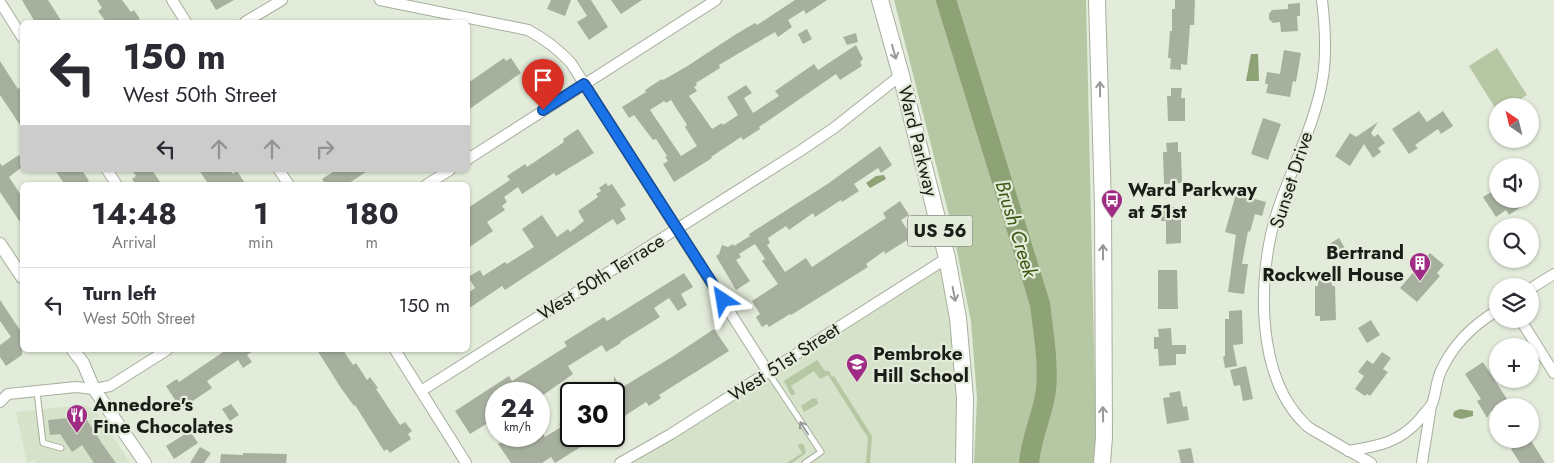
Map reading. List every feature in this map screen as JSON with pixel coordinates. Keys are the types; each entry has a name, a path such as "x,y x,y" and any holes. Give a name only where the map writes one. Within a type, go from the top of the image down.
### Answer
{"highway":[{"name":"Ward Parkway","path":"880,0 947,258 958,318 965,398 964,463"},
{"path":"1097,0 1103,206 1104,438 1102,463"}],"street":[{"path":"172,0 185,20"},
{"path":"248,20 282,0"},
{"path":"380,0 528,30 560,50 571,63 768,372"},
{"path":"470,158 716,0"},
{"name":"Sunset Drive","path":"1322,0 1326,32 1323,76 1316,104 1276,214 1267,258 1263,316 1269,355 1275,376 1293,410 1307,426 1372,463"},
{"path":"0,2 20,34"},
{"name":"West 50th Terrace","path":"421,390 834,128 901,75"},
{"path":"431,182 447,172"},
{"path":"0,244 20,274"},
{"name":"West 51st Street","path":"624,462 947,258"},
{"path":"1539,283 1554,274"},
{"path":"1422,463 1431,405 1440,372 1455,346 1480,321 1489,316"},
{"path":"1526,328 1554,373"},
{"path":"75,352 83,363 94,389 145,463"},
{"path":"0,402 4,392 37,392 76,387 94,389 110,386 164,352"},
{"path":"396,352 466,463"},
{"path":"1348,451 1378,446 1398,438 1411,429 1431,405"},
{"path":"1104,438 1109,463"}],"lane":[{"path":"768,372 821,452 805,463"},
{"path":"37,392 43,442 61,448"}],"shaded area":[{"path":"894,0 1086,0 1096,433 1093,463 974,463 977,398 971,322 953,231"},
{"path":"1497,48 1527,95 1522,98 1489,98 1469,66"},
{"path":"1251,54 1258,54 1259,81 1246,81"},
{"path":"884,175 886,179 870,188 866,183 876,176"},
{"name":"Pembroke Hill School","path":"940,268 944,277 965,398 964,463 617,463 925,272 929,276"},
{"path":"817,360 825,371 829,371 832,377 834,376 872,436 870,463 866,463 868,438 828,375 820,379 814,371 791,386 795,393 791,395 784,381"},
{"path":"813,398 817,399 818,404 804,412 801,406"},
{"path":"84,405 92,408 99,416 129,463 36,463 34,460 27,463 16,412"},
{"path":"1460,409 1473,411 1473,416 1461,419 1454,417 1455,411"},
{"path":"800,443 804,445 806,453 792,463 787,463 802,453 798,446"}],"building":[{"path":"22,0 48,0 61,20 34,20"},
{"path":"97,0 122,0 131,12 134,10 140,19 105,20 98,11 102,8"},
{"path":"210,0 234,0 216,10"},
{"path":"551,0 571,0 565,16 547,9"},
{"path":"577,0 591,0 608,27 589,40 577,22 587,16"},
{"path":"611,0 642,0 621,14"},
{"path":"795,0 827,0 806,14 804,10 788,20 792,27 778,37 775,32 719,65 720,68 696,83 697,85 694,87 697,91 689,96 712,129 722,123 723,125 738,115 727,97 746,85 752,93 744,98 753,113 779,96 775,91 814,64 818,70 856,45 863,59 860,62 862,66 840,80 836,74 759,127 760,129 743,140 741,137 674,182 663,164 668,161 665,157 667,156 656,139 653,140 634,115 629,118 622,107 662,79 686,67 755,23 757,25","holes":["671,100 687,125 685,127 697,146 681,156 650,110 664,101 666,103"]},
{"path":"1175,0 1195,0 1194,25 1190,25 1187,65 1181,64 1181,70 1170,69 1171,58 1168,58 1170,31 1172,31 1172,9 1175,9"},
{"path":"1300,3 1300,16 1297,16 1298,31 1281,32 1280,22 1273,23 1269,19 1269,14 1272,10 1288,9 1288,4"},
{"path":"807,29 812,39 803,44 798,34"},
{"path":"856,33 858,42 847,45 843,37"},
{"path":"1284,50 1301,53 1296,82 1293,81 1290,97 1266,93 1268,84 1265,84 1267,72 1280,74"},
{"path":"504,58 506,61 511,58 521,73 470,109 470,82"},
{"path":"0,61 18,89 20,88 20,125 0,95"},
{"path":"1171,88 1182,88 1181,98 1185,98 1185,121 1168,121 1167,96 1171,96"},
{"path":"1419,111 1427,122 1443,111 1453,126 1441,134 1438,129 1415,145 1418,148 1409,154 1392,129"},
{"path":"1263,118 1281,124 1268,160 1251,154"},
{"path":"1378,122 1371,133 1374,137 1378,134 1385,143 1378,148 1381,152 1373,158 1364,144 1350,166 1335,156 1350,133 1356,137"},
{"path":"578,129 594,153 556,176 554,173 522,194 518,187 504,197 507,202 502,206 505,210 487,222 493,231 470,247 470,207 510,180 507,176 525,164 527,167 564,142 563,139"},
{"path":"1178,142 1178,152 1181,152 1182,183 1164,184 1163,152 1167,152 1166,143"},
{"path":"880,146 892,165 881,173 878,168 854,184 859,191 842,202 841,200 815,217 813,213 789,230 786,226 768,238 770,243 767,245 785,272 806,258 812,267 886,218 883,213 900,201 909,215 901,220 912,237 885,254 884,251 866,264 868,267 791,315 769,327 767,324 762,327 756,317 760,314 752,301 778,284 762,261 765,259 755,244 739,254 741,257 736,260 750,281 736,290 716,256 719,254 722,245 728,247 733,244 734,246 750,236 749,234 829,183"},
{"path":"19,155 20,169 9,177 20,194 20,222 0,192 0,163 2,166"},
{"path":"56,172 83,172 89,181 88,182 63,182"},
{"path":"133,172 153,172 160,182 134,182 132,179 136,176"},
{"path":"200,172 232,172 233,174 238,172 244,182 207,182"},
{"path":"333,172 366,172 351,182 324,182 322,179"},
{"path":"606,183 608,186 612,184 626,205 620,209 626,219 617,225 613,219 505,290 502,286 470,308 470,292 475,288 470,280 470,276 480,270 483,276 534,247 522,229 542,215 557,237 568,229 570,232 584,221 578,211 598,197 596,194 601,191 599,188"},
{"path":"1489,193 1489,206 1483,197"},
{"path":"1236,194 1266,202 1262,216 1255,214 1250,232 1248,231 1242,264 1248,264 1244,294 1228,292 1236,235 1225,232"},
{"path":"1161,207 1181,207 1181,243 1166,244 1166,221 1161,221"},
{"path":"1490,208 1520,208 1509,215 1506,210 1496,217"},
{"path":"1339,238 1346,250 1335,257 1328,245"},
{"name":"Bertrand Rockwell House","path":"1430,253 1444,265 1437,273 1440,276 1417,302 1400,288"},
{"path":"1158,270 1177,270 1178,309 1158,309"},
{"path":"684,273 693,287 681,294 687,305 678,311 669,298 654,308 660,317 606,352 602,345 568,366 573,374 550,390 550,382 500,382 509,376 512,381 567,346 564,342 583,330 604,317 607,321"},
{"path":"1318,276 1332,276 1332,286 1335,286 1336,320 1320,321 1320,316 1315,316 1315,286 1318,286"},
{"path":"0,300 20,330 20,352 22,352 22,355 6,366 0,357 0,345 11,337 0,321"},
{"path":"1242,310 1243,344 1233,345 1237,366 1225,368 1223,357 1225,356 1225,319 1229,319 1229,311"},
{"path":"1371,320 1380,335 1367,343 1358,328"},
{"path":"1171,328 1172,345 1186,345 1186,354 1176,354 1176,365 1159,366 1158,349 1154,349 1154,337 1159,337 1158,329"},
{"path":"714,329 729,351 659,395 661,398 649,406 646,402 625,416 625,386"},
{"path":"223,352 252,352 247,355 252,362 243,368 238,360 207,381 212,388 181,409 166,386 177,379 179,382"},
{"path":"318,352 344,352 353,365 356,363 367,380 370,377 400,425 405,422 412,431 408,434 411,439 390,453 387,449 384,451 355,405 341,388"},
{"path":"1382,352 1391,358 1383,369 1388,372 1370,396 1367,394 1365,396 1355,389 1364,376 1358,372 1367,360 1373,364"},
{"path":"1483,362 1489,371 1489,388 1500,388 1506,398 1489,398 1489,414 1487,418 1477,401 1481,399 1465,374"},
{"path":"1246,366 1253,399 1243,401 1240,385 1234,386 1230,370"},
{"path":"1180,391 1183,407 1187,406 1189,420 1167,424 1163,398 1170,397 1169,393"},
{"path":"485,392 485,425 470,434 455,411"},
{"path":"231,404 239,415 230,421 222,409"},
{"path":"83,414 116,463 94,463 82,445 72,452 60,434 50,435 48,420 80,417"},
{"path":"560,428 560,447 580,447 555,463 551,457 542,463 511,463 500,447 550,447 550,434"},
{"path":"190,431 198,443 174,459 166,446"},
{"path":"200,447 211,453 204,463 190,463"},
{"path":"1191,448 1194,463 1181,463 1178,450"},
{"path":"1536,448 1545,463 1520,463 1511,449"},
{"path":"243,453 287,454 286,463 220,463 221,454 243,455"}],"waterway":[{"name":"Brush Creek","path":"946,0 1040,304 1047,374 1043,404 1029,463"}],"place":[{"name":"Ward Parkway at 51st","path":"1112,219"},
{"name":"Bertrand Rockwell House","path":"1420,282"},
{"name":"Pembroke Hill School","path":"857,383"},
{"name":"Annedore's Fine Chocolates","path":"77,434"}],"route":[{"path":"543,110 584,84 723,300"}]}
